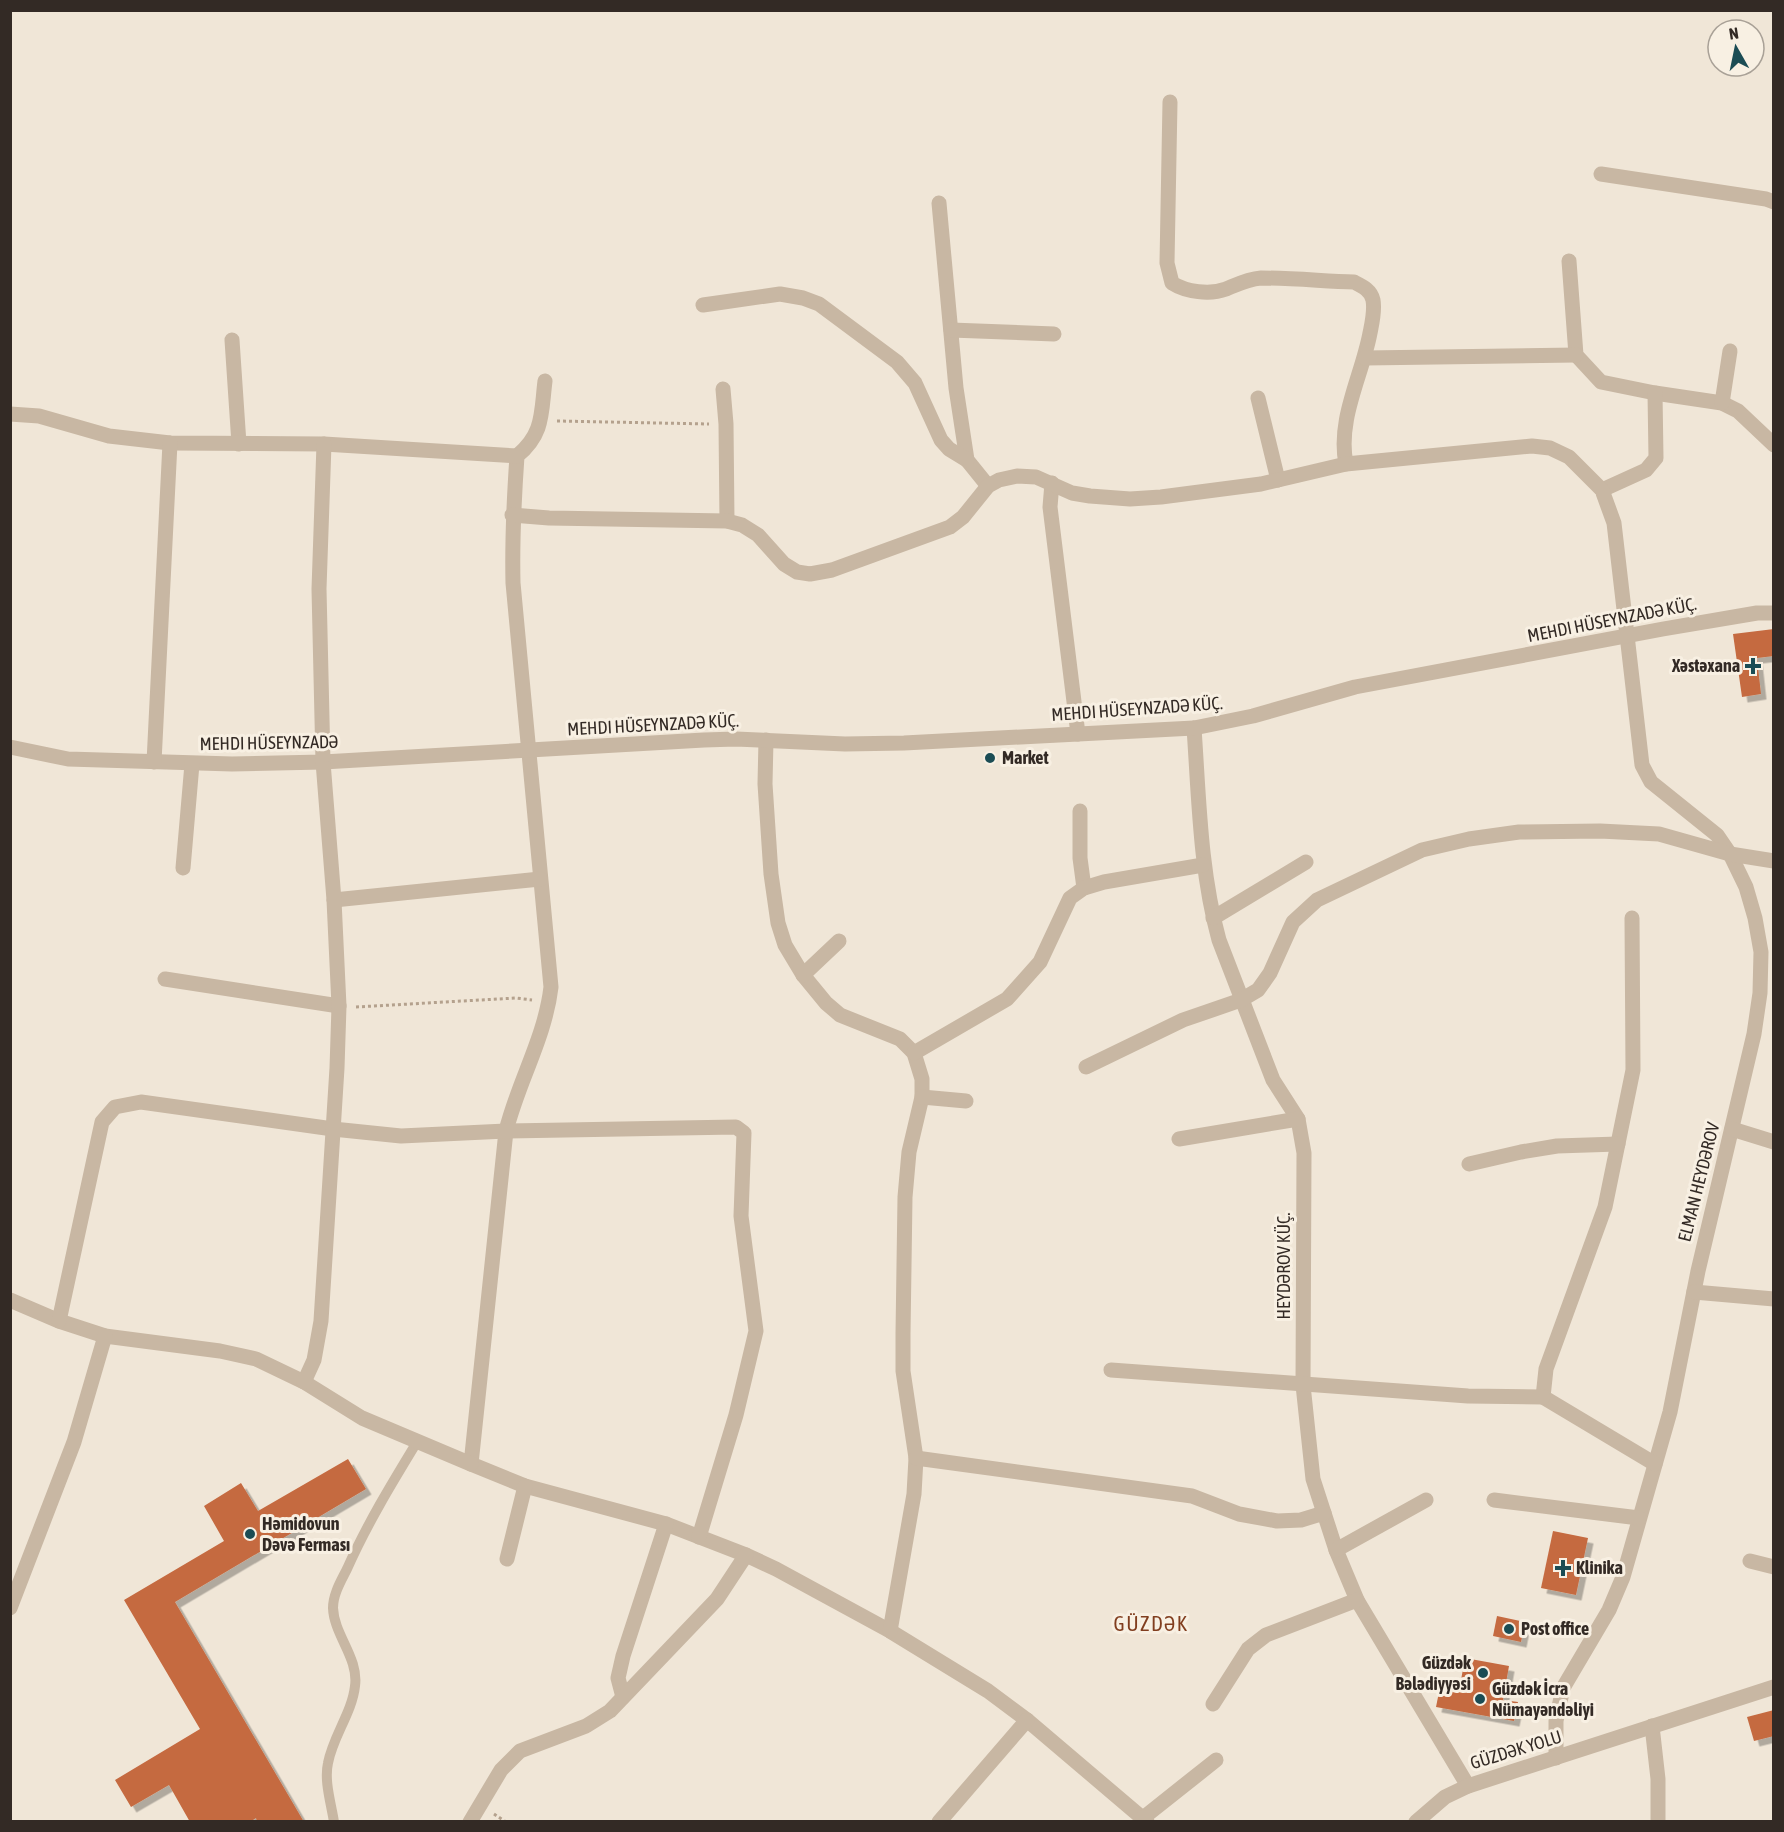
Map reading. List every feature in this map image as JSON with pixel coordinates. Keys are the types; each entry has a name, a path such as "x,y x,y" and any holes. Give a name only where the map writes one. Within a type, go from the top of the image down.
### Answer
{"street":[{"path":"1170,102 1167,262 1172,283 1182,289 1212,292 1259,278 1354,282 1366,288 1373,299 1373,320 1365,358 1351,399 1344,430 1343,451 1346,465"},
{"path":"1601,174 1766,199 1773,202"},
{"path":"939,203 956,388 967,460"},
{"path":"1569,261 1576,355 1601,382 1722,403 1738,411 1773,445"},
{"path":"703,305 780,294 803,298 819,304 897,362 915,383 941,440 949,449 967,460 988,486"},
{"path":"951,330 1054,334"},
{"path":"232,340 239,444"},
{"path":"1722,403 1730,351"},
{"path":"1365,358 1576,355"},
{"path":"10,414 39,416 109,436 170,443 324,444 517,456 529,446 536,436 545,381"},
{"path":"723,389 726,424 727,521"},
{"path":"512,515 549,518 727,521 742,525 758,535 784,564 797,572 810,574 832,570 950,526 963,517 988,486 999,480 1017,476 1036,477 1072,493 1130,499 1161,497 1278,480 1346,465 1532,446 1550,448 1569,457 1602,490 1646,470 1656,458 1655,393"},
{"path":"1258,398 1278,480"},
{"path":"154,762 170,443"},
{"path":"304,1383 314,1360 321,1321 339,1006 334,900 323,762 319,589 324,444"},
{"path":"471,1464 506,1131 513,1102 540,1036 549,1002 550,969 513,583 512,515 517,456"},
{"path":"1052,483 1050,507 1078,734"},
{"name":"ELMAN HEYDƏROV","path":"1556,1758 1556,1721 1563,1689 1609,1610 1628,1562 1670,1412 1694,1292 1754,1034 1760,993 1761,952 1755,918 1746,887 1730,854 1717,835 1651,782 1642,765 1614,523 1602,490"},
{"name":"MEHDI HÜSEYNZADƏ KÜÇ.","path":"529,751 704,740 845,744 1194,728 1252,717 1355,687 1757,613 1773,613"},
{"name":"HEYDƏROV KÜÇ.","path":"1194,728 1203,865 1213,918 1241,1000 1273,1080 1298,1119 1304,1154 1303,1385 1313,1479 1336,1550 1356,1600 1468,1786"},
{"path":"766,740 765,784 771,874 778,923 785,945 803,975 826,1003 840,1015 900,1039 914,1053 922,1079 922,1097 909,1152 905,1197 903,1371 916,1458 914,1494 890,1630"},
{"name":"MEHDI HÜSEYNZADƏ","path":"10,747 68,759 192,764 323,762 529,751"},
{"path":"183,868 192,764"},
{"path":"1080,811 1080,858 1084,888"},
{"path":"1086,1067 1183,1020 1241,1000 1258,990 1269,973 1293,922 1317,900 1422,850 1469,839 1519,832 1600,831 1659,834 1730,854 1773,861"},
{"path":"1213,918 1306,862"},
{"path":"914,1053 1006,999 1040,962 1070,898 1084,888 1203,865"},
{"path":"334,900 540,879"},
{"path":"1543,1397 1546,1368 1605,1208 1633,1070 1632,918"},
{"path":"803,975 839,941"},
{"path":"165,979 339,1006"},
{"path":"922,1097 966,1101"},
{"path":"59,1321 102,1122 115,1107 141,1102 400,1136 506,1131 736,1127 744,1133 741,1216 756,1330 736,1415 699,1537"},
{"path":"1179,1139 1298,1119"},
{"path":"1732,1129 1773,1142"},
{"path":"1469,1164 1557,1146 1618,1144"},
{"path":"1694,1292 1773,1299"},
{"path":"10,1300 59,1321 105,1336 220,1351 256,1359 304,1383 362,1418 525,1486 666,1524 746,1555 890,1630 960,1672 1027,1720 1145,1820 1216,1760"},
{"path":"11,1605 74,1442 105,1336"},
{"path":"1111,1370 1468,1396 1543,1397 1655,1464"},
{"path":"916,1458 1192,1497 1239,1514 1277,1521 1301,1520 1324,1513"},
{"path":"507,1559 525,1486"},
{"path":"1336,1550 1426,1500"},
{"path":"1494,1500 1639,1518"},
{"path":"623,1697 618,1678 623,1656 666,1524"},
{"path":"470,1821 501,1770 520,1750 586,1726 610,1711 717,1599 746,1555"},
{"path":"1750,1562 1773,1567"},
{"path":"1213,1704 1248,1649 1266,1635 1356,1600"},
{"name":"GÜZDƏK YOLU","path":"1416,1821 1445,1797 1468,1786 1773,1687"},
{"path":"939,1821 1027,1720"},
{"path":"1652,1726 1658,1779 1658,1821"}],"lane":[{"path":"334,1821 327,1766 330,1753 354,1697 356,1679 352,1661 336,1621 333,1608 336,1593 361,1536 417,1442"}],"path":[{"path":"540,421 726,424"},
{"path":"339,1006 366,1008 516,998 549,1002"}],"building":[{"path":"1774,629 1774,656 1757,658 1761,694 1742,697 1733,634"},
{"path":"348,1459 366,1489 175,1602 304,1822 257,1822 256,1818 250,1822 190,1822 169,1785 131,1807 115,1780 200,1729 124,1600 224,1541 204,1506 241,1483 258,1511"},
{"path":"1553,1531 1588,1538 1576,1595 1541,1588"},
{"path":"1497,1616 1525,1622 1521,1642 1493,1636"},
{"path":"1465,1658 1509,1666 1503,1700 1518,1702 1514,1721 1436,1707 1440,1687 1459,1691"},
{"path":"1774,1710 1774,1736 1754,1741 1747,1717"}],"place":[{"name":"Xəstəxana","path":"1753,666"},
{"name":"Market","path":"990,758"},
{"name":"Həmidovun Dəvə Ferması","path":"250,1534"},
{"name":"Klinika","path":"1563,1568"},
{"name":"Post office","path":"1509,1629"},
{"name":"Güzdək Bələdiyyəsi","path":"1483,1673"},
{"name":"Güzdək İcra Nümayəndəliyi","path":"1480,1699"}],"district":[{"name":"GÜZDƏK","path":"1151,1624"}]}
